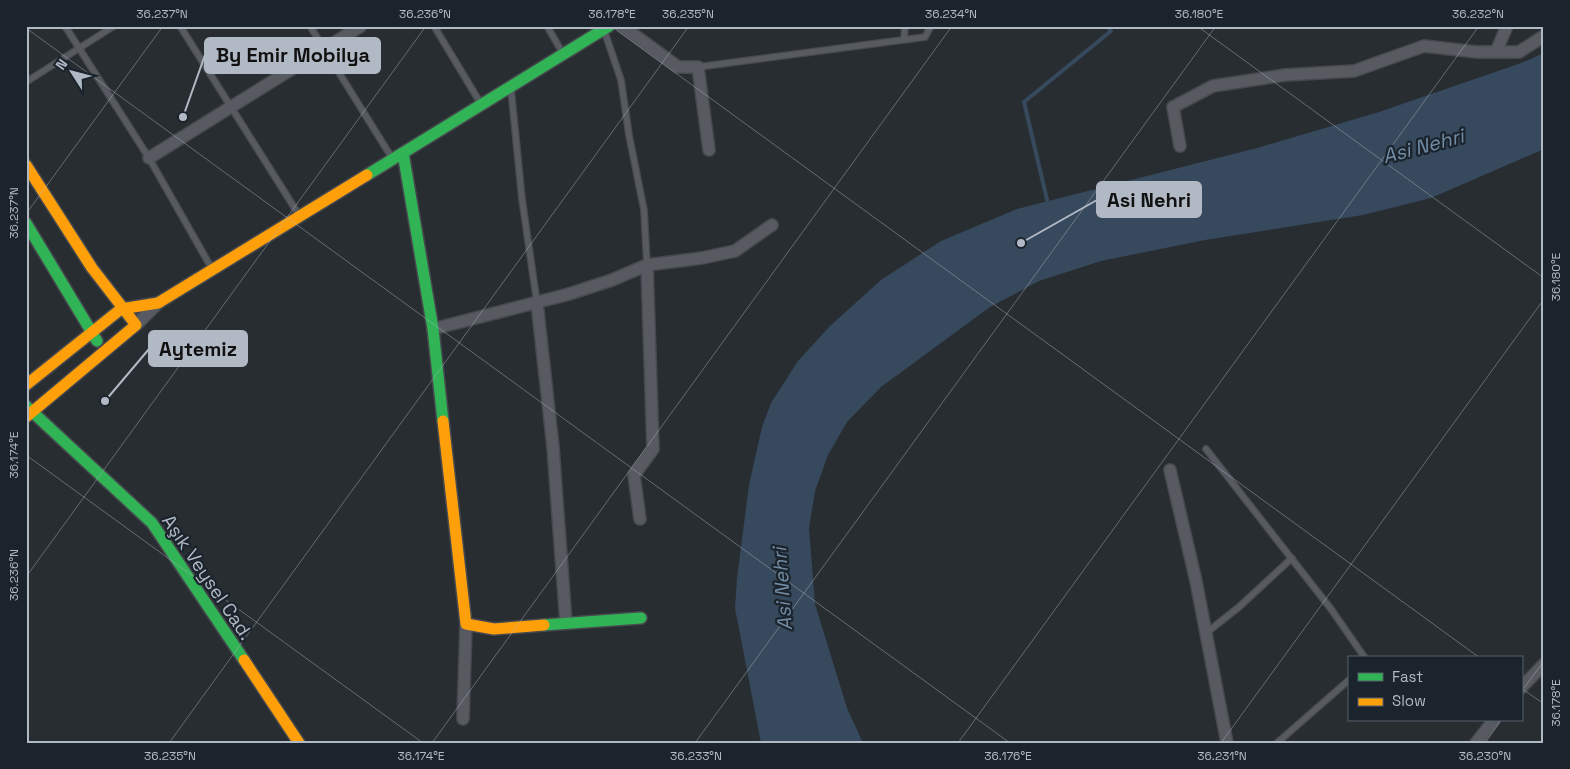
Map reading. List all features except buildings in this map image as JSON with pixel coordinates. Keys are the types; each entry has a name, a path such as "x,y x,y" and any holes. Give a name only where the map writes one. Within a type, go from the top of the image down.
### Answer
{"street":[{"path":"149,158 361,26"},
{"path":"622,26 678,67 698,67 709,150"},
{"path":"1496,52 1507,26"},
{"path":"28,412 136,325 158,302 607,28"},
{"path":"1180,146 1173,107 1213,86 1285,75 1354,71 1424,46 1519,52 1544,36"},
{"path":"403,153 433,329 466,624 463,719"},
{"path":"26,164 92,268 121,309 136,325"},
{"path":"26,223 91,333 105,351"},
{"path":"433,329 537,303 612,280 647,265 702,258 735,251 772,225"},
{"path":"640,519 634,475 653,448 647,265"},
{"path":"26,385 121,309 158,302"},
{"path":"537,303 553,447 566,624"},
{"name":"Aşık Veysel Cad.","path":"28,412 152,523 299,743"},
{"path":"1170,470 1206,633 1227,743"},
{"path":"466,624 494,629 641,618"},
{"path":"1522,687 1544,664"},
{"path":"1476,743 1492,722"}],"lane":[{"path":"64,26 149,158 213,270"},
{"path":"26,82 114,26"},
{"path":"180,26 299,215"},
{"path":"310,26 392,159"},
{"path":"434,26 482,106"},
{"path":"546,26 563,54"},
{"path":"904,40 905,26"},
{"path":"698,67 925,37 931,26"},
{"path":"607,28 621,80 629,134 644,210 647,265"},
{"path":"511,86 522,199 537,303"},
{"path":"1206,449 1292,558 1364,656"},
{"path":"1206,633 1239,607 1292,558"},
{"path":"1277,743 1348,681"}],"water":[{"path":"1544,53 1544,149 1431,198 1363,215 1205,240 1101,261 1039,281 990,307 881,387 847,422 828,455 815,491 809,528 815,604 847,708 863,743 761,743 735,608 749,485 762,427 771,403 798,361 830,326 881,280 941,241 1017,209 1257,148 1379,112 1524,62"}],"waterway":[{"path":"1048,204 1024,102 1111,31 1107,26"}],"traffic: fast":[{"path":"367,175 609,26"},
{"path":"403,153 433,329 443,421"},
{"path":"26,223 97,341"},
{"path":"26,406 152,523 244,660"},
{"path":"544,625 641,618"}],"traffic: slow":[{"path":"26,165 92,268 136,325 26,417"},
{"path":"26,385 121,309 158,303 367,175"},
{"path":"443,421 466,624 494,629 544,625"},
{"path":"244,660 299,743"}],"place":[{"name":"By Emir Mobilya","path":"183,117"},
{"name":"Asi Nehri","path":"1021,243"},
{"name":"Aytemiz","path":"105,401"}]}
